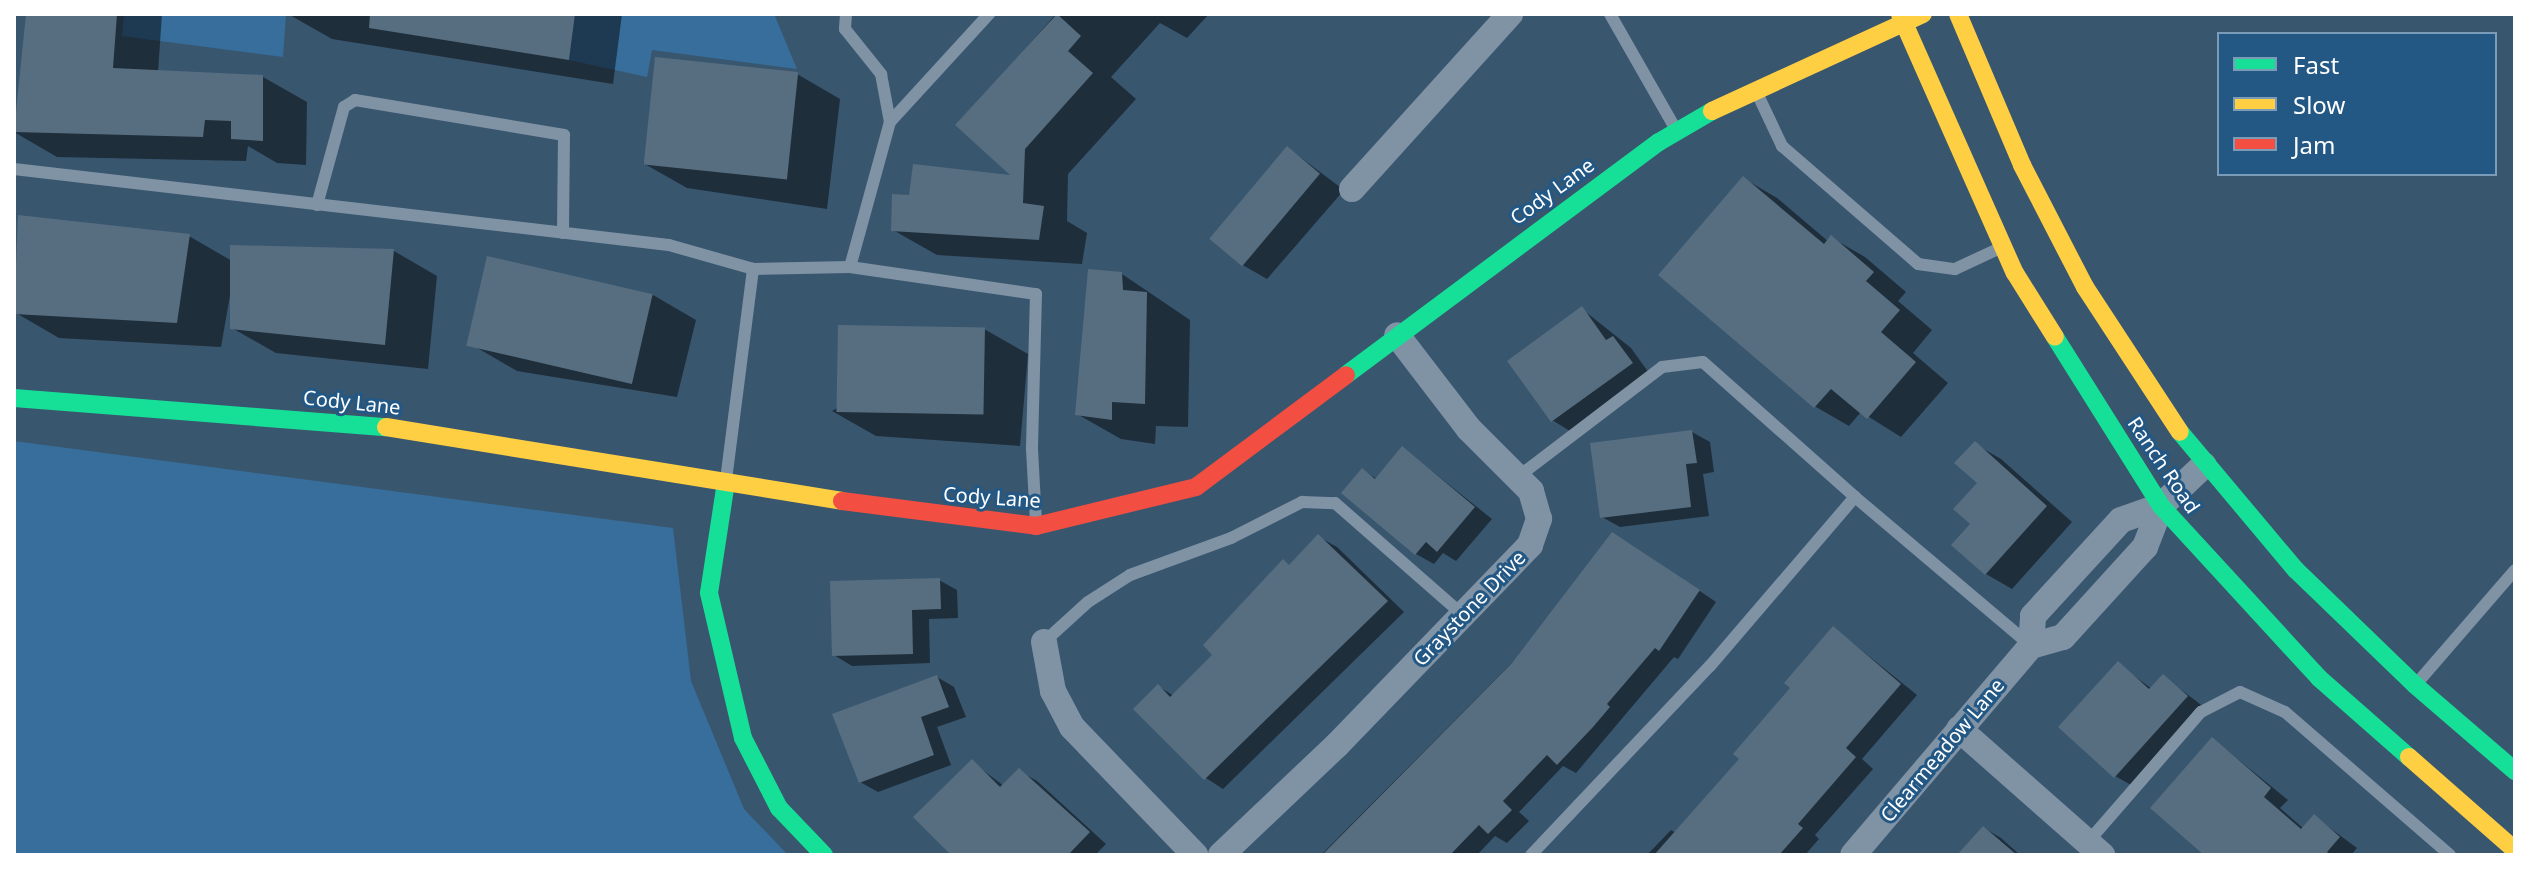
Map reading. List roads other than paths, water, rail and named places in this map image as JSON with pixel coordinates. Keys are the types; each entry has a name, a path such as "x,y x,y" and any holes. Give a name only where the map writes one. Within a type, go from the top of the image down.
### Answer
{"street":[{"path":"1352,189 1510,14"},
{"name":"Cody Lane","path":"14,398 376,425 726,482 1036,526 1196,487 1397,335 1677,131 1755,89 1902,19 1923,14"},
{"name":"Ranch Road","path":"1958,14 2022,165 2085,287 2204,465 2296,570 2415,685 2515,771"},
{"name":"Ranch Road","path":"1902,19 2003,247 2161,506 2302,662 2515,850"},
{"name":"Graystone Drive","path":"1221,855 1530,545 1539,519 1531,491 1469,429 1397,335"},
{"name":"Clearmeadow Lane","path":"2031,646 2033,616 2121,520 2161,506 2204,465"},
{"path":"726,482 709,593 743,738 779,808 824,855"},
{"name":"Clearmeadow Lane","path":"1853,855 2031,646 2063,637 2145,547 2161,506"},
{"path":"1044,642 1053,691 1072,727 1195,855"},
{"path":"1959,729 2095,849"}],"lane":[{"path":"846,14 845,29 881,74 890,122 850,267"},
{"path":"890,122 989,14"},
{"path":"1610,14 1677,131"},
{"path":"1755,89 1782,146 1918,264 1955,269 2003,247"},
{"path":"317,205 344,107 355,100 564,135 563,233"},
{"path":"14,169 669,245 753,269 850,267 1036,294 1032,449 1036,526"},
{"path":"726,482 753,269"},
{"path":"1519,476 1662,367 1703,362 1855,497 2031,646"},
{"path":"1531,855 1710,666 1855,497"},
{"path":"1044,642 1088,602 1130,575 1231,538 1302,502 1335,503 1463,615"},
{"path":"2415,685 2515,570"},
{"path":"2095,849 2201,712 2240,692 2285,712 2450,855"}]}
